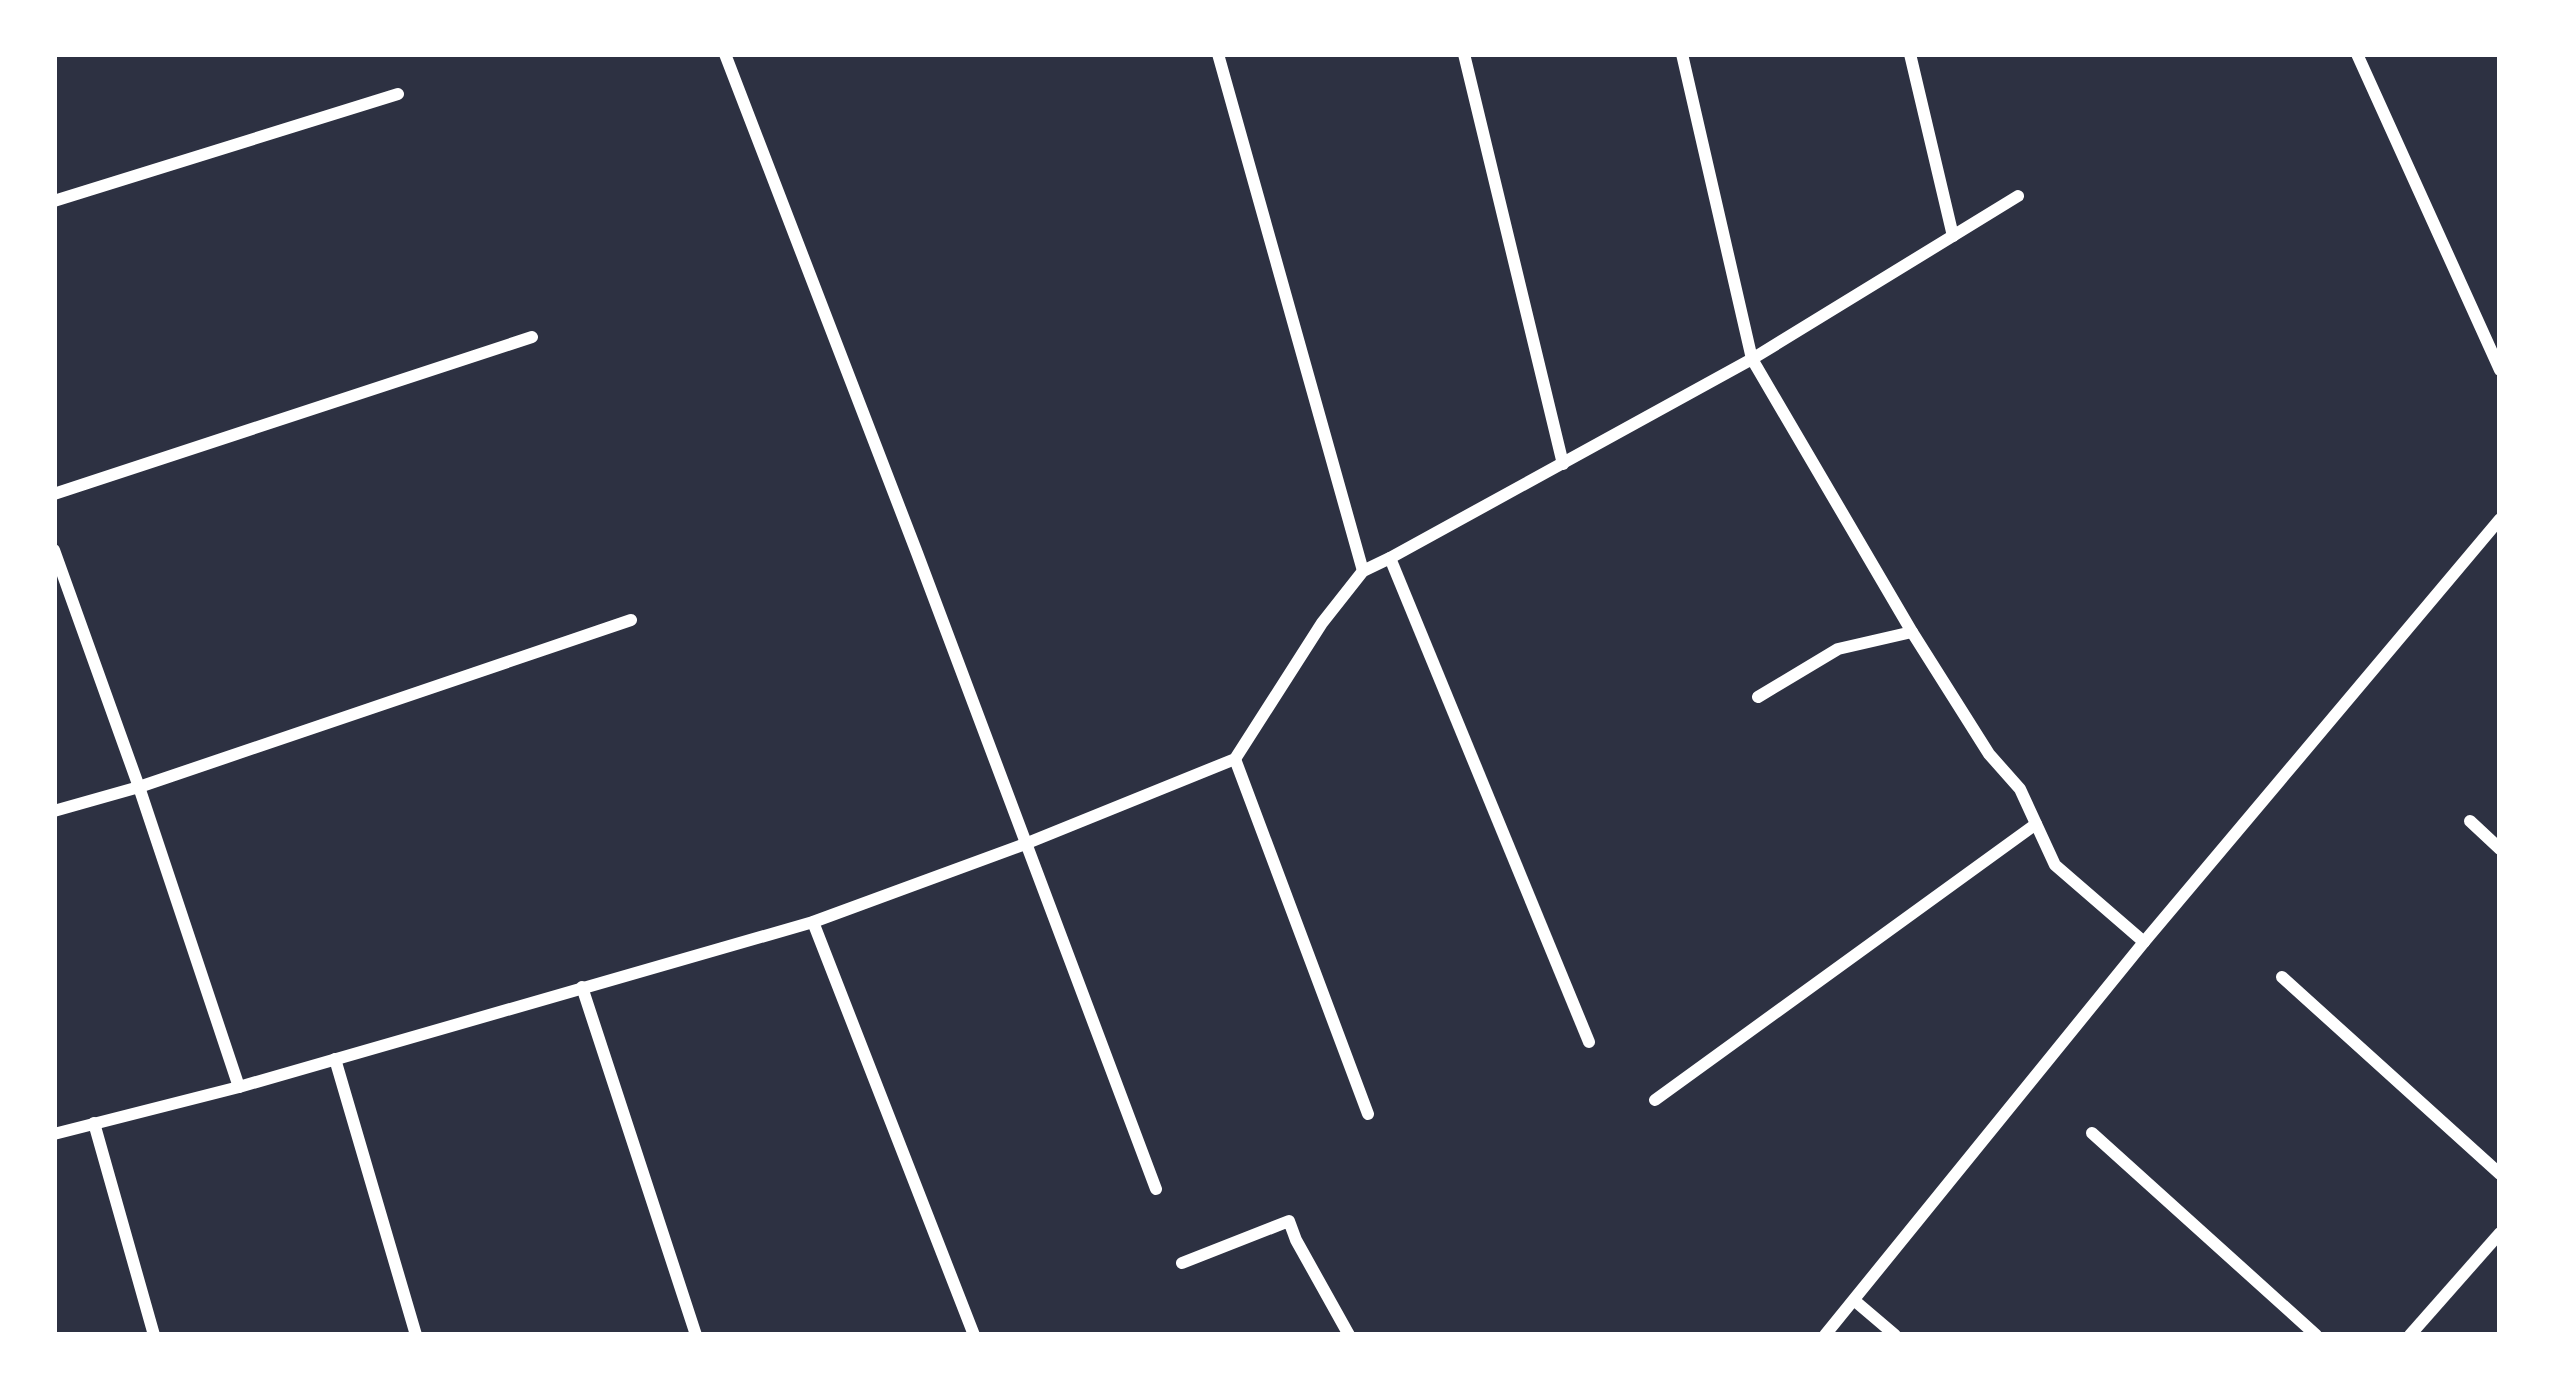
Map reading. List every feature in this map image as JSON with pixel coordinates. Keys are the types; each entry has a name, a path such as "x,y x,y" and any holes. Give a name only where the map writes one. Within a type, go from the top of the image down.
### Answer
{"street":[{"path":"725,54 1156,1189"},
{"path":"1218,54 1363,571"},
{"path":"1464,54 1563,464"},
{"path":"1682,54 1752,359 1912,632 1989,754 2020,789 2055,865 2144,942"},
{"path":"1910,54 1952,236"},
{"path":"2356,54 2500,370"},
{"path":"54,201 398,94"},
{"path":"54,1134 239,1087 812,922 1025,844 1234,759 1322,623 1363,571 1752,359 2018,196"},
{"path":"54,494 532,337"},
{"path":"1825,1335 2144,942 2500,519"},
{"path":"54,550 239,1087"},
{"path":"1390,558 1588,1042"},
{"path":"54,811 139,787 631,620"},
{"path":"1758,697 1838,649 1912,632"},
{"path":"1234,759 1368,1114"},
{"path":"2470,821 2500,849"},
{"path":"1655,1100 2036,824"},
{"path":"812,922 974,1335"},
{"path":"2282,977 2500,1174"},
{"path":"582,987 696,1335"},
{"path":"335,1059 416,1335"},
{"path":"94,1124 154,1335"},
{"path":"2092,1133 2316,1335"},
{"path":"1183,1263 1289,1221 1349,1335"},
{"path":"2410,1335 2500,1233"},
{"path":"1855,1300 1895,1335"}]}
